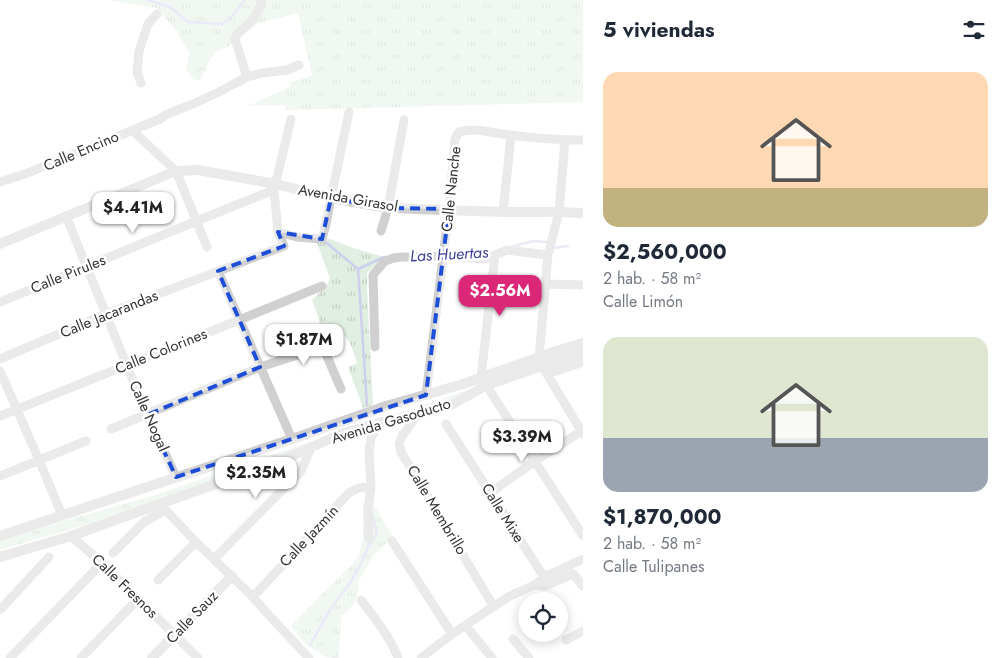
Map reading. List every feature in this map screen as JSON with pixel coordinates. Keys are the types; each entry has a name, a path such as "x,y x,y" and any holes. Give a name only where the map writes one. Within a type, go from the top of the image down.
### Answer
{"street":[{"path":"247,77 235,39 237,34 252,21 262,3 260,0"},
{"path":"141,83 137,72 139,51 148,24 157,14"},
{"name":"Calle Encino","path":"0,182 25,174 160,119 167,114 208,98 247,77 300,66"},
{"path":"291,119 275,187 278,232 297,237 322,239 349,112"},
{"path":"381,231 388,208 404,120"},
{"path":"132,130 176,171 207,247"},
{"name":"Calle Nanche","path":"426,395 449,210 455,139 459,132 467,130 511,136"},
{"path":"503,212 511,136 583,140"},
{"path":"490,493 535,460 582,432 542,366 548,253 558,212 565,140"},
{"name":"Avenida Girasol","path":"176,171 198,170 275,187 388,208 583,214"},
{"path":"0,244 176,171"},
{"name":"Calle Pirules","path":"0,302 275,187"},
{"name":"Calle Nogal","path":"66,216 148,417 176,477"},
{"name":"Calle Jacarandas","path":"0,359 106,314 284,246 278,232"},
{"path":"374,347 373,275 384,262 403,256 428,257 444,253 485,259 507,250 548,253"},
{"path":"495,255 484,381 583,536"},
{"path":"218,271 292,439"},
{"path":"545,284 583,286"},
{"name":"Calle Colorines","path":"0,416 322,286"},
{"path":"112,431 260,367 323,347 338,340"},
{"name":"Avenida Gasoducto","path":"542,366 556,351 583,343"},
{"path":"323,347 341,389"},
{"name":"Avenida Gasoducto","path":"0,536 386,406 463,384 484,381 542,366 583,352"},
{"path":"542,366 583,362"},
{"path":"0,371 62,515"},
{"name":"Avenida Gasoducto","path":"0,557 163,507 285,459 341,434 437,410 453,404 484,381"},
{"name":"Calle Membrillo","path":"418,414 398,444 401,452 494,607"},
{"path":"369,539 368,511 371,487 369,452 371,438 379,423"},
{"name":"Calle Mixe","path":"446,424 544,578"},
{"path":"0,476 86,441"},
{"path":"214,559 301,471 311,448"},
{"name":"Calle Jazmín","path":"253,596 346,496 360,487 371,487"},
{"path":"113,553 144,522 163,507 196,542 253,596 309,658"},
{"name":"Calle Fresnos","path":"71,536 102,563 198,658"},
{"path":"392,541 452,634"},
{"path":"158,580 196,542"},
{"path":"0,610 49,558"},
{"path":"421,658 452,634 508,597 583,559"},
{"path":"10,658 102,563"},
{"path":"534,585 545,586 573,574 583,586"},
{"name":"Calle Sauz","path":"152,658 232,576"},
{"path":"81,658 138,599"},
{"path":"361,600 375,618 396,651 398,658"},
{"path":"466,626 492,658"},
{"path":"568,639 583,631"},
{"path":"513,639 529,658"}],"highlighted area":[{"path":"331,198 388,208 449,209 426,395 176,477 147,415 260,367 218,271 284,246 278,232 322,239"}],"green space":[{"path":"107,0 583,0 583,102 286,110 286,105 248,106 290,87 291,82 312,76 298,13 253,25 228,47 215,52 200,81 193,79 186,70 190,54 176,30 156,8"},
{"path":"330,239 384,257 367,273 373,405 363,408 348,367 357,363 351,345 345,336 321,343 319,319 312,300 327,285 330,278 316,240"},
{"path":"468,391 437,409 294,453 92,523 0,550 0,541 152,496"},
{"path":"363,504 373,505 377,509 393,536 371,558 358,582 359,586 355,603 341,616 339,658 325,657 304,642 291,626 352,565 359,554 363,539"}],"waterway":[{"path":"148,0 170,7 188,22 222,24 233,15 245,0"},
{"name":"Las Huertas","path":"323,240 358,269 367,405"},
{"name":"Las Huertas","path":"511,247 533,241 549,243"},
{"name":"Las Huertas","path":"553,247 568,246"},
{"name":"Las Huertas","path":"358,269 387,257"},
{"name":"Las Huertas","path":"310,645 331,608 350,583 377,533 372,513"}]}
